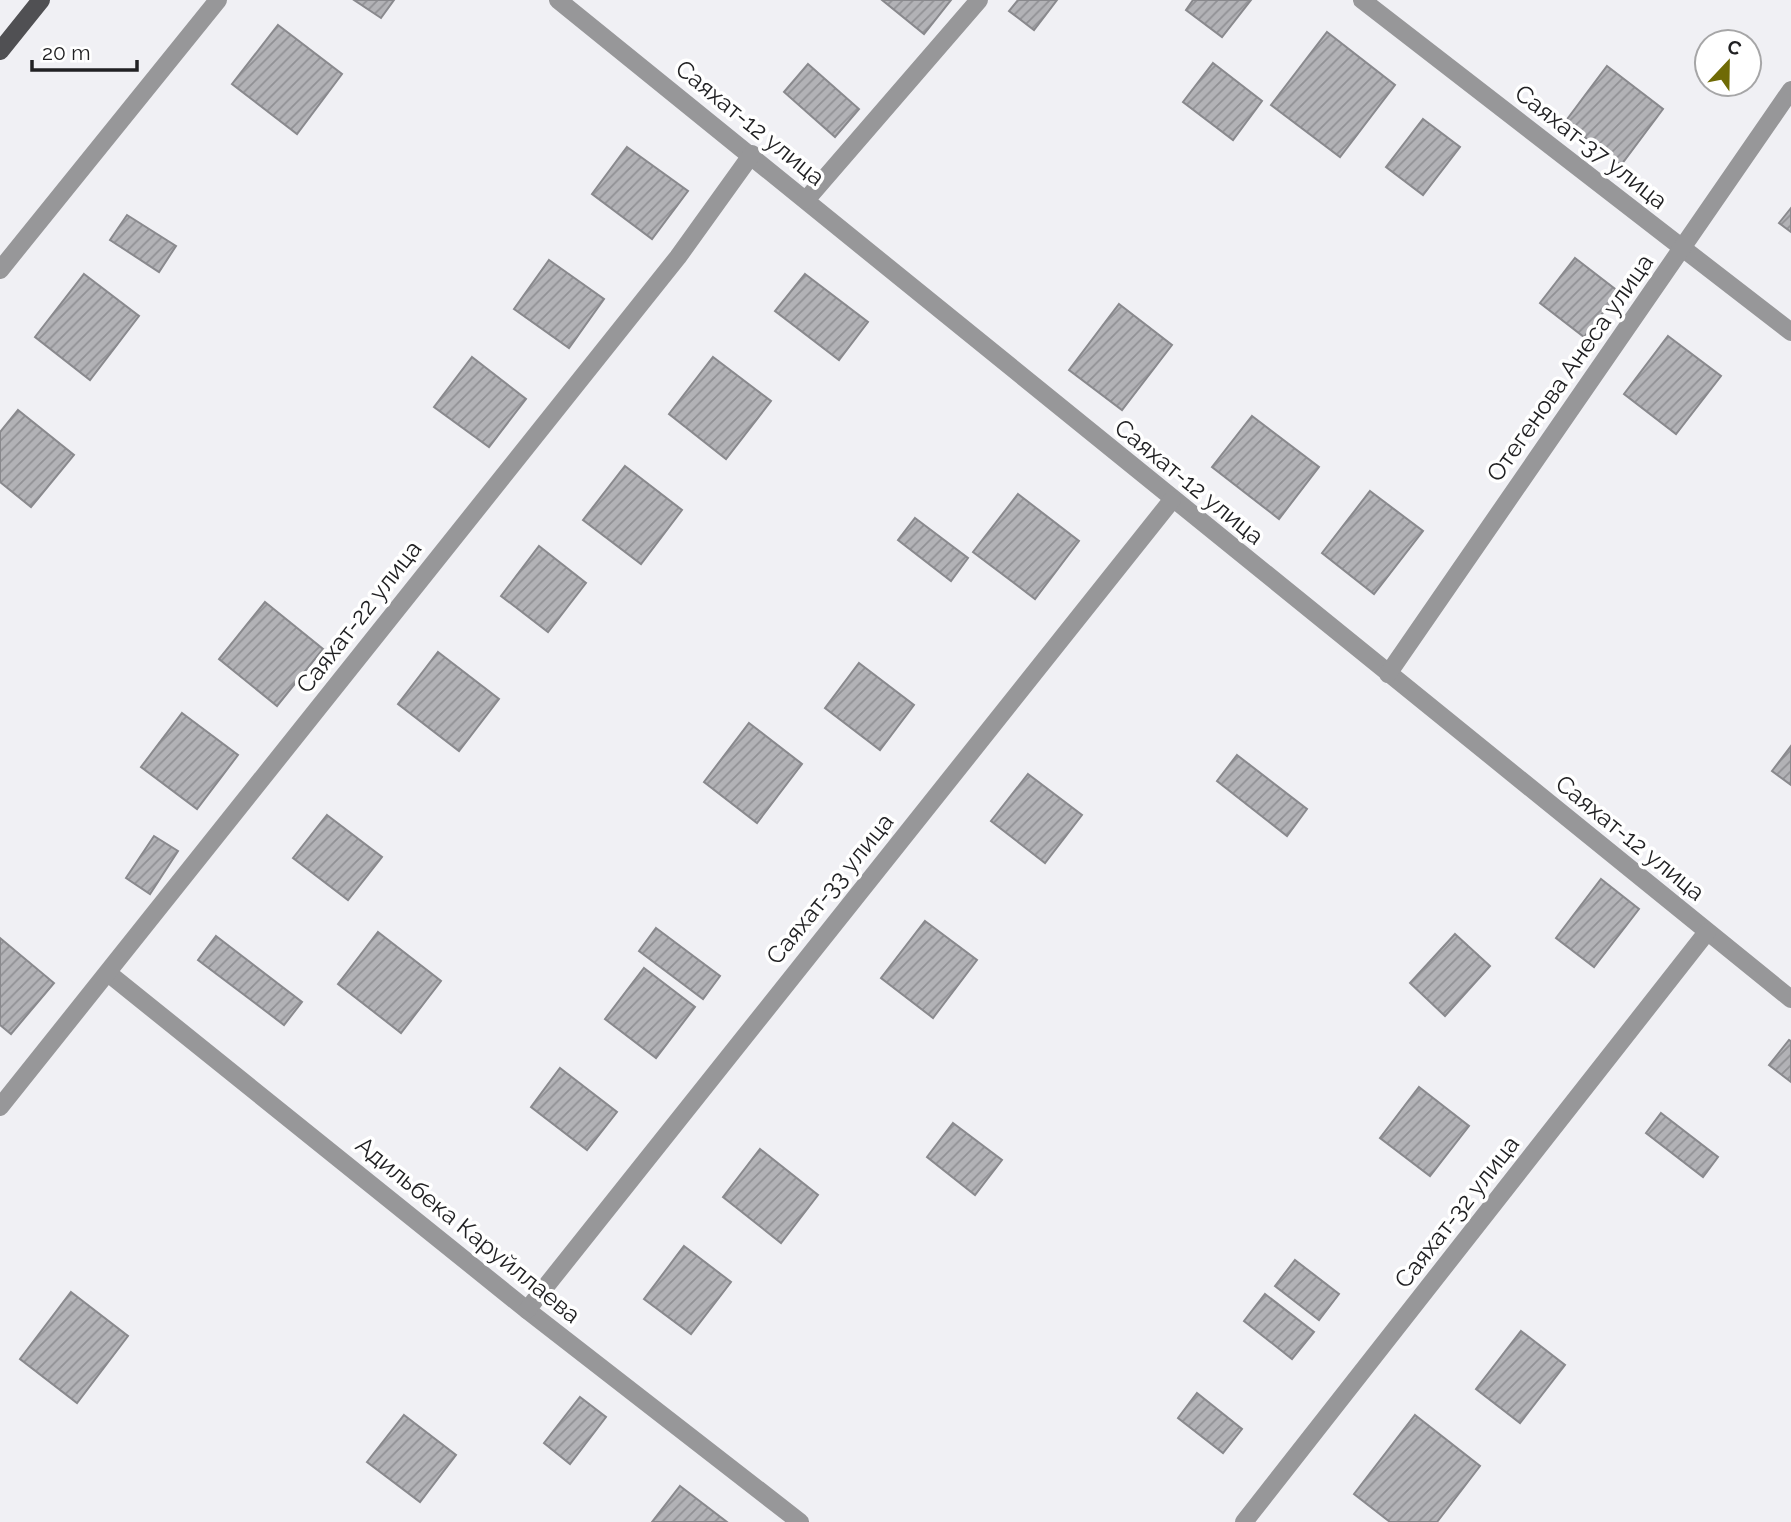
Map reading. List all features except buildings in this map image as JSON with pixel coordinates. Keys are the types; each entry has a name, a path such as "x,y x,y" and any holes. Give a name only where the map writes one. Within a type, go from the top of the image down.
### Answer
{"main road":[{"path":"3,40 41,0"}],"street":[{"path":"0,271 218,0"},
{"name":"Саяхат-12 улица","path":"558,0 752,154 1172,500 1791,999"},
{"path":"806,200 979,0"},
{"name":"Саяхат-37 улица","path":"1362,0 1791,332"},
{"name":"Отегенова Анеса улица","path":"1388,674 1791,90"},
{"name":"Саяхат-22 улица","path":"0,1107 678,257 752,154"},
{"name":"Саяхат-33 улица","path":"527,1310 1172,500"},
{"name":"Саяхат-32 улица","path":"1244,1522 1707,932"},
{"name":"Адильбека Каруйллаева","path":"108,973 527,1310 800,1522"}]}
